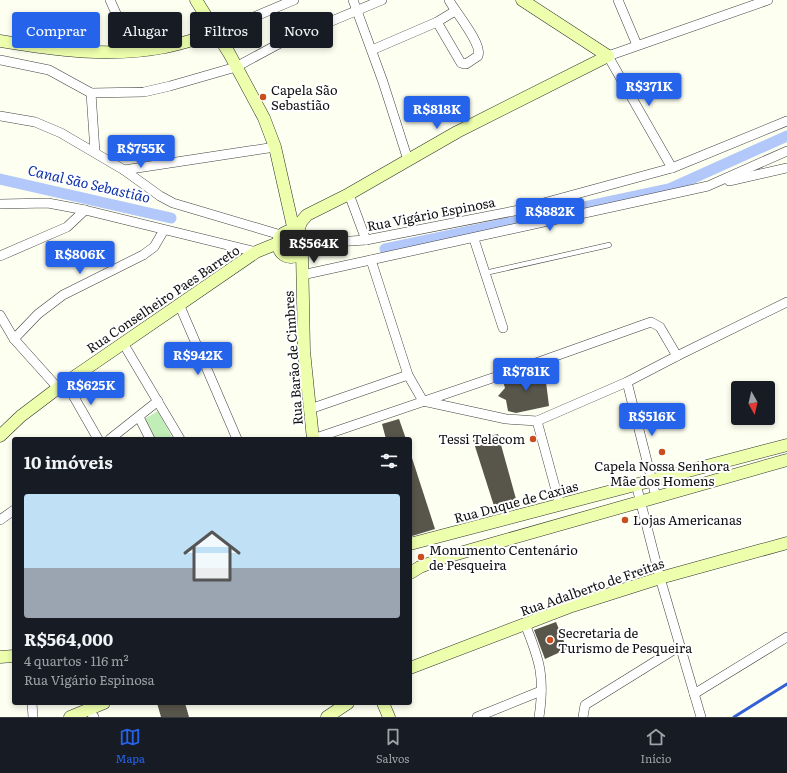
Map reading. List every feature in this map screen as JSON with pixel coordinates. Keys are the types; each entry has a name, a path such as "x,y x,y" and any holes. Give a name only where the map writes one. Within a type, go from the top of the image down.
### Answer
{"main road":[{"path":"196,0 203,12"},
{"path":"522,0 608,56"},
{"path":"0,42 78,52 133,51 165,47 190,40"},
{"path":"225,48 264,118 275,147 296,231"},
{"path":"296,231 307,215 349,194 457,132 608,56"},
{"path":"296,231 302,235 303,247 298,255 289,257 281,252 279,239 285,232 296,231"},
{"name":"Rua Conselheiro Paes Barreto","path":"0,436 21,416 62,385 256,252 279,239"},
{"name":"Rua Barão de Cimbres","path":"303,247 302,275 304,351 313,437"},
{"name":"Rua Barão de Cimbres","path":"289,257 302,275"},
{"name":"Rua Duque de Caxias","path":"412,543 787,444"},
{"path":"412,572 420,567 446,557 787,460"},
{"name":"Rua Adalberto de Freitas","path":"412,667 572,606 660,578 787,543"},
{"path":"0,657 12,656"},
{"path":"70,717 92,714 102,705"},
{"path":"327,717 344,705"},
{"path":"384,705 389,717"}],"street":[{"path":"110,0 133,51"},
{"path":"262,14 294,0"},
{"path":"353,0 372,50 408,160"},
{"path":"0,60 49,70 91,93 144,92 236,67 284,41 357,9 382,0"},
{"path":"437,22 461,63 466,64 475,59 479,54 478,47 449,0"},
{"path":"618,0 637,45"},
{"path":"672,168 608,56 768,0"},
{"path":"372,50 437,22 455,11"},
{"path":"91,93 95,152"},
{"path":"0,116 41,125 61,133 124,170 160,196 173,203 279,239"},
{"name":"Rua Vigário Espinosa","path":"303,247 366,240 514,211 672,168 787,121"},
{"path":"124,170 275,147"},
{"path":"708,186 787,151"},
{"path":"302,275 474,239 787,168"},
{"path":"349,194 366,240"},
{"path":"0,204 48,203 85,210 256,252"},
{"path":"0,256 67,227 85,210"},
{"path":"14,338 38,314 63,295 143,255 154,247 164,230"},
{"path":"474,239 503,328"},
{"path":"372,260 408,375 423,401 506,419 537,421 628,382 677,356 787,302"},
{"path":"179,304 236,437"},
{"path":"0,315 14,338 62,385 97,437"},
{"path":"319,437 519,370 651,322 660,327 677,356"},
{"path":"123,343 179,437"},
{"path":"310,409 408,375"},
{"path":"628,382 656,497"},
{"path":"113,437 158,401"},
{"path":"139,417 149,437"},
{"path":"537,421 560,505"},
{"path":"636,484 660,578 701,717"},
{"path":"0,520 12,511"},
{"path":"525,624 540,665 541,692 539,717"},
{"path":"694,694 787,637"},
{"path":"583,717 585,706 680,646"},
{"path":"477,717 541,692"},
{"path":"32,705 33,717"}],"lane":[{"path":"485,273 609,245"}],"green space":[{"path":"292,233 298,236 301,242 298,248 292,251 286,248 283,242 286,236"},
{"path":"158,411 172,437 154,437 143,420"}],"building":[{"path":"544,366 549,406 516,413 508,411 506,400 498,396 505,388 503,381"},
{"path":"399,419 405,437 385,437 382,424"},
{"path":"498,434 516,499 494,506 473,440"},
{"path":"412,458 435,529 412,536"},
{"name":"Secretaria de Turismo de Pesqueira","path":"556,622 567,649 545,659 534,630"},
{"path":"158,705 186,705 189,717 161,717"}],"waterway":[{"name":"Canal São Sebastião","path":"385,249 669,189 787,136"},
{"name":"Canal São Sebastião","path":"0,179 171,218"},
{"path":"734,717 787,684"}],"place":[{"name":"Capela São Sebastião","path":"263,97"},
{"name":"Tessi Telecom","path":"533,439"},
{"name":"Capela Nossa Senhora Mãe dos Homens","path":"662,452"},
{"name":"Lojas Americanas","path":"625,520"},
{"name":"Monumento Centenário de Pesqueira","path":"421,557"},
{"name":"Secretaria de Turismo de Pesqueira","path":"550,640"}]}
